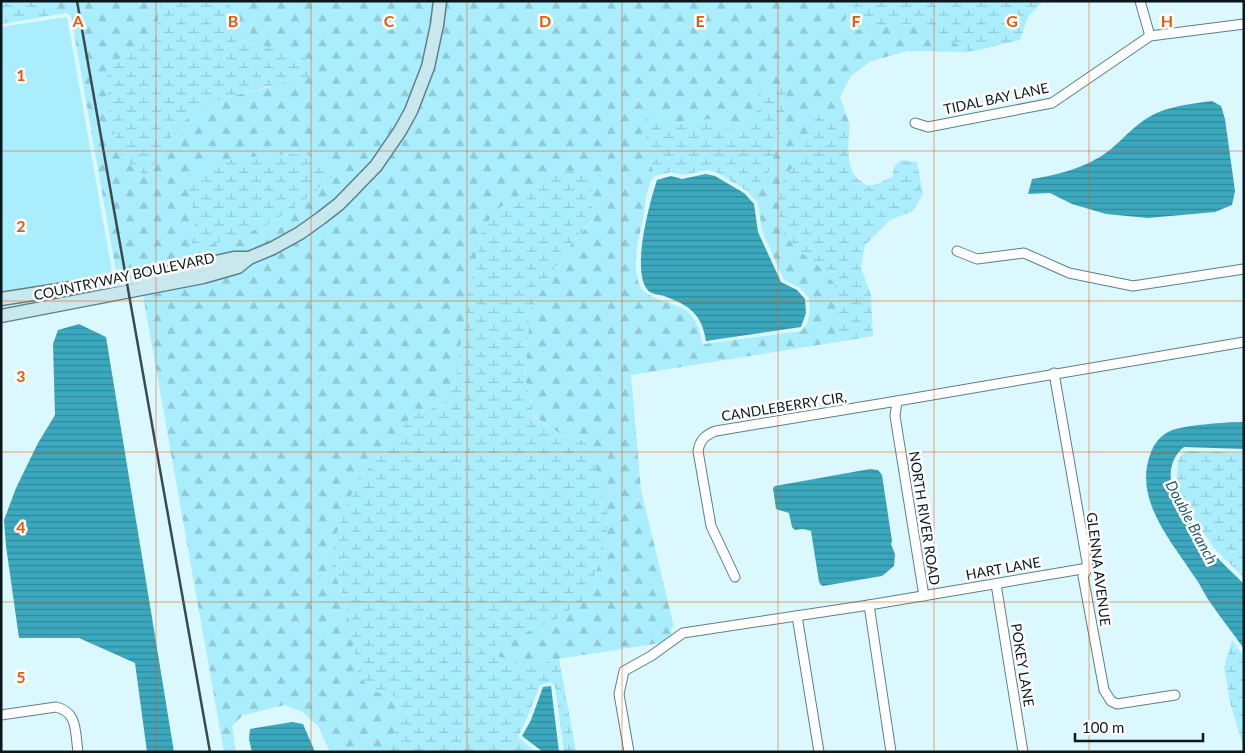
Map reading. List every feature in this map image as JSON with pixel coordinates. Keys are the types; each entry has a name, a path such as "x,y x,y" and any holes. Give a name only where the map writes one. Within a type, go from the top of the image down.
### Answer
{"street":[{"name":"COUNTRYWAY BOULEVARD","path":"1,316 203,277 238,267 249,258 274,248 300,233 321,218 339,204 376,166 400,131 421,87 433,47 440,1"},
{"path":"1140,1 1150,36"},
{"name":"TIDAL BAY LANE","path":"915,123 928,127 1052,103 1150,36 1244,24"},
{"path":"957,251 977,259 1024,253 1069,273 1133,286 1244,269"},
{"name":"COUNTRYWAY BOULEVARD","path":"1,299 166,273 234,258 249,258"},
{"path":"898,401 1244,342"},
{"name":"GLENNA AVENUE","path":"1054,373 1088,568 1084,576 1101,683 1106,696 1117,704 1176,696"},
{"name":"CANDLEBERRY CIR,","path":"735,577 716,538 708,514 698,451 699,444 703,438 716,431 898,401"},
{"name":"NORTH RIVER ROAD","path":"629,752 620,694 624,671 651,656 683,633 924,596 895,416 898,401"},
{"name":"HART LANE","path":"924,596 1088,568"},
{"name":"POKEY LANE","path":"996,584 1024,752"},
{"path":"869,605 891,752"},
{"path":"797,616 819,752"},
{"path":"1,715 56,707 65,709 72,716 78,752"}],"green space":[{"path":"1,1 45,1 49,16 1,24"},
{"path":"45,1 159,1 156,37 136,47 147,177 175,133 194,112 223,99 274,86 265,47 236,39 227,1 435,1 423,66 406,109 372,164 336,201 297,230 250,253 117,277 71,16 67,13 49,16","holes":["291,154 277,217 261,228 190,251 196,215 210,165 238,158"]},
{"path":"159,1 227,1 236,39 265,47 305,53 309,77 236,95 195,112 181,124 147,177 122,157 109,118 107,68 136,47 156,37"},
{"path":"445,1 857,1 843,23 880,26 910,24 949,39 970,52 908,51 871,61 851,76 840,97 850,125 817,111 802,154 778,188 796,249 816,263 834,283 839,313 837,342 631,375 641,490 674,627 671,627 672,635 661,643 551,660 533,668 481,651 494,645 604,552 608,518 585,441 562,435 534,416 525,377 530,310 565,251 592,221 552,174 528,193 498,209 482,229 467,301 457,371 448,403 412,415 384,452 357,480 332,566 346,604 359,676 374,691 402,699 390,752 330,752 318,726 301,711 285,705 243,715 232,726 236,752 224,752 143,295 141,294 251,262 302,237 404,133","holes":["761,90 787,106 781,121 771,168 757,188 755,199 758,204 762,231 784,280 800,288 809,298 810,311 807,324 801,331 704,344 702,343 696,322 691,315 676,305 648,294 639,284 637,277 636,260 645,203 648,190 655,176 650,162 647,111 663,122 690,123 709,119 720,126 739,129 745,127 754,117"]},
{"path":"857,1 1043,1 1028,17 1020,40 970,52 949,39 910,24 880,26 847,32 843,23"},
{"path":"67,17 113,278 1,295 1,27"},
{"path":"775,85 786,88 787,106 781,121 771,168 757,188 755,199 747,191 718,173 708,170 682,175 671,172 655,176 647,144 646,110 663,122 690,123 709,119 726,128 739,129 750,123 754,117 761,90"},
{"path":"817,110 850,125 848,144 850,165 859,180 868,186 880,183 892,177 895,165 901,160 917,162 923,194 913,211 890,220 865,245 861,268 871,295 873,336 837,342 839,313 834,283 816,263 796,249 780,229 778,188 802,154"},
{"path":"291,154 308,155 323,162 333,176 297,206 261,228 190,252 196,215 189,199 188,180 210,165 238,158"},
{"path":"581,171 591,190 592,220 565,251 530,310 525,377 534,417 562,435 585,441 598,474 608,518 604,552 585,599 552,622 481,651 533,668 551,660 559,659 576,752 564,752 555,686 550,682 540,685 519,735 519,738 536,752 390,752 402,699 374,691 359,676 346,604 332,566 335,537 357,480 384,452 412,415 448,403 457,371 467,301 482,229 498,208 528,193 552,174"},
{"path":"1185,451 1244,453 1244,578 1214,548 1192,515 1176,484 1178,460"},
{"path":"1232,640 1244,657 1244,749 1230,702 1224,667"}],"shaded area":[{"path":"1212,101 1221,106 1225,119 1235,191 1232,205 1215,212 1148,218 1106,214 1072,204 1050,193 1028,194 1032,179 1063,172 1094,160 1111,149 1139,124 1156,113 1179,106"},
{"path":"706,174 715,176 744,193 754,204 758,232 781,282 797,290 805,299 806,313 801,327 706,341 698,317 693,312 673,299 650,292 644,284 641,271 643,238 657,180 671,176 682,179"},
{"path":"79,324 106,337 174,752 147,752 135,663 79,638 19,638 4,520 16,488 38,443 55,415 53,344 58,330"},
{"path":"1244,422 1244,449 1184,447 1177,454 1172,464 1171,480 1178,500 1201,537 1211,551 1244,584 1244,649 1210,602 1157,519 1147,488 1146,472 1153,448 1159,439 1168,432 1193,426"},
{"path":"870,469 878,470 882,475 891,544 895,554 894,566 882,576 823,586 819,582 811,531 795,530 792,527 789,513 776,509 773,488 775,486"},
{"path":"551,686 559,752 543,752 522,736 531,720 543,687"},
{"path":"292,722 303,724 315,752 252,752 249,739 250,729"}],"railway":[{"path":"77,1 210,752"}],"water label":[{"name":"Double Branch","path":"1192,522"}]}
